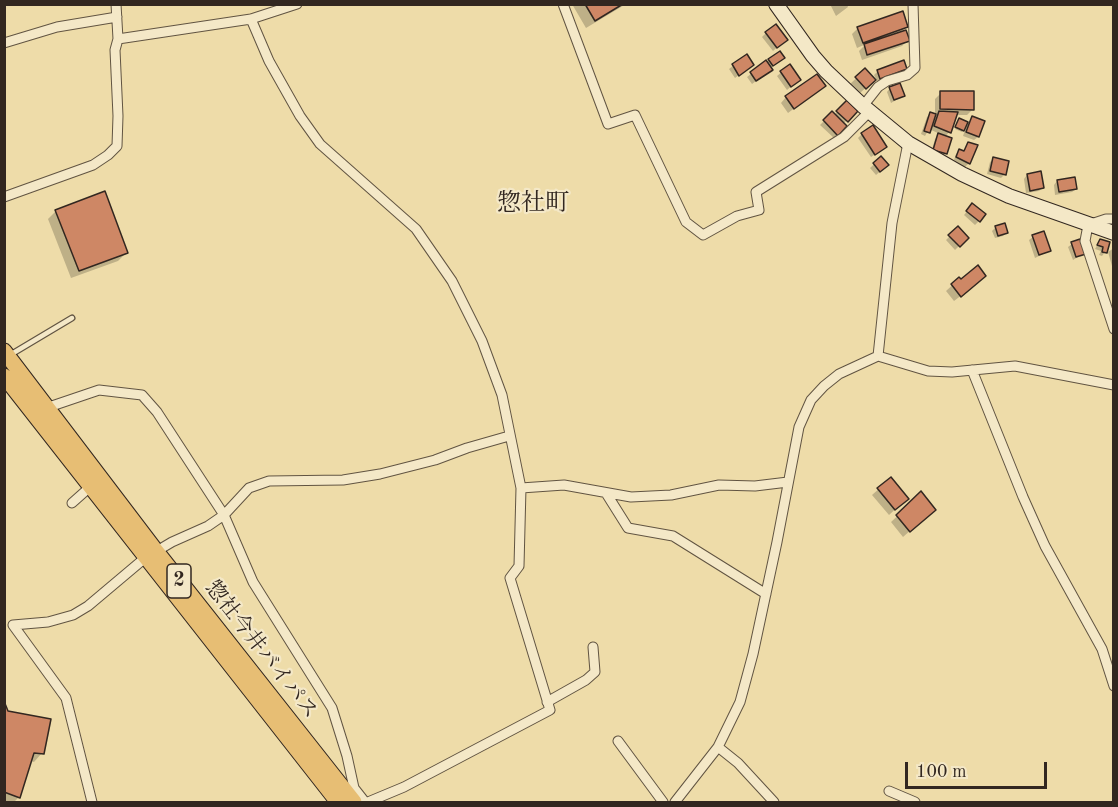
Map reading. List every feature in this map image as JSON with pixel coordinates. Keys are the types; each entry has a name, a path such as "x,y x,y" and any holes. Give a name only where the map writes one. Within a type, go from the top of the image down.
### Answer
{"main road":[{"name":"惣社今井バイパス","path":"6,355 39,411 90,487 150,554 354,802"},
{"name":"惣社今井バイパス","path":"4,376 39,411 338,802"}],"street":[{"path":"4,197 93,165 117,146 116,4"},
{"path":"118,39 251,19 297,4"},
{"path":"563,4 608,124 635,115 686,222 703,236 737,216 759,210 756,192 844,137 866,108 878,87 887,81 907,75 915,68 913,4"},
{"path":"776,4 813,56 866,108 908,143 962,174 1009,196 1113,233"},
{"path":"4,43 57,27 117,17"},
{"path":"39,411 99,390 142,395 157,412 224,515 253,582 332,708 354,788 367,802 404,787 550,710 510,578 519,566 521,488 502,395 482,341 452,281 416,229 320,144 300,116 269,61 251,19"},
{"path":"878,356 892,223 908,143"},
{"path":"1088,225 1113,219"},
{"path":"1088,225 1085,241 1113,329"},
{"path":"675,802 718,747 740,702 766,594 799,427 812,400 838,374 878,356 928,371 952,372 1015,366 1113,386"},
{"path":"972,370 1041,536 1102,649 1113,686"},
{"path":"9,626 48,622 73,615 88,606 150,554 208,526 224,515 249,488 269,481 343,480 380,474 435,460 509,436"},
{"path":"521,488 564,485 631,497 671,495 719,485 755,486 788,482"},
{"path":"72,503 90,487"},
{"path":"606,493 628,528 674,536 766,594"},
{"path":"9,626 66,698 92,802"},
{"path":"547,702 596,672 593,647"},
{"path":"618,741 663,802"},
{"path":"718,747 738,763 774,802"},
{"path":"889,791 915,802"}],"lane":[{"path":"6,355 72,318"}],"building":[{"path":"585,4 623,4 595,21"},
{"path":"903,11 908,27 863,43 857,27"},
{"path":"776,24 788,40 777,48 765,32"},
{"path":"906,30 910,41 867,55 864,44"},
{"path":"780,51 785,58 773,66 768,59"},
{"path":"747,54 754,65 739,76 732,64"},
{"path":"766,60 773,70 756,81 750,72"},
{"path":"904,60 907,69 880,79 877,70"},
{"path":"790,64 801,80 791,87 780,71"},
{"path":"865,68 876,80 866,89 855,77"},
{"path":"817,74 826,86 794,109 785,96"},
{"path":"900,83 905,96 894,100 889,87"},
{"path":"940,91 974,91 974,110 940,109"},
{"path":"847,100 858,111 848,122 836,111"},
{"path":"832,111 847,126 838,136 823,120"},
{"path":"939,111 958,112 951,133 934,126"},
{"path":"930,112 936,114 930,133 924,131"},
{"path":"972,116 985,121 979,137 966,132"},
{"path":"959,118 968,122 964,131 955,127"},
{"path":"873,125 887,147 875,155 861,133"},
{"path":"938,133 952,138 947,154 933,150"},
{"path":"968,142 978,145 970,164 956,157 959,149 964,151"},
{"path":"881,156 889,165 880,172 873,163"},
{"path":"993,157 1009,161 1006,175 990,171"},
{"path":"1041,171 1044,188 1030,191 1027,174"},
{"path":"1075,177 1077,189 1059,192 1057,180"},
{"path":"105,191 128,253 79,271 55,210"},
{"path":"972,203 986,214 980,222 966,211"},
{"path":"1005,223 1008,233 998,236 995,226"},
{"path":"958,226 969,238 960,247 948,235"},
{"path":"1044,231 1051,251 1039,255 1032,235"},
{"path":"1080,239 1086,254 1076,257 1071,242"},
{"path":"1100,239 1110,242 1107,253 1102,252 1103,247 1097,245"},
{"path":"978,265 986,276 961,297 951,284"},
{"path":"891,477 909,499 895,510 877,488"},
{"path":"921,491 936,510 910,532 896,515"},
{"path":"4,701 8,711 51,719 44,754 34,753 20,798 4,792"}],"district":[{"name":"惣社町","path":"533,204"}]}
